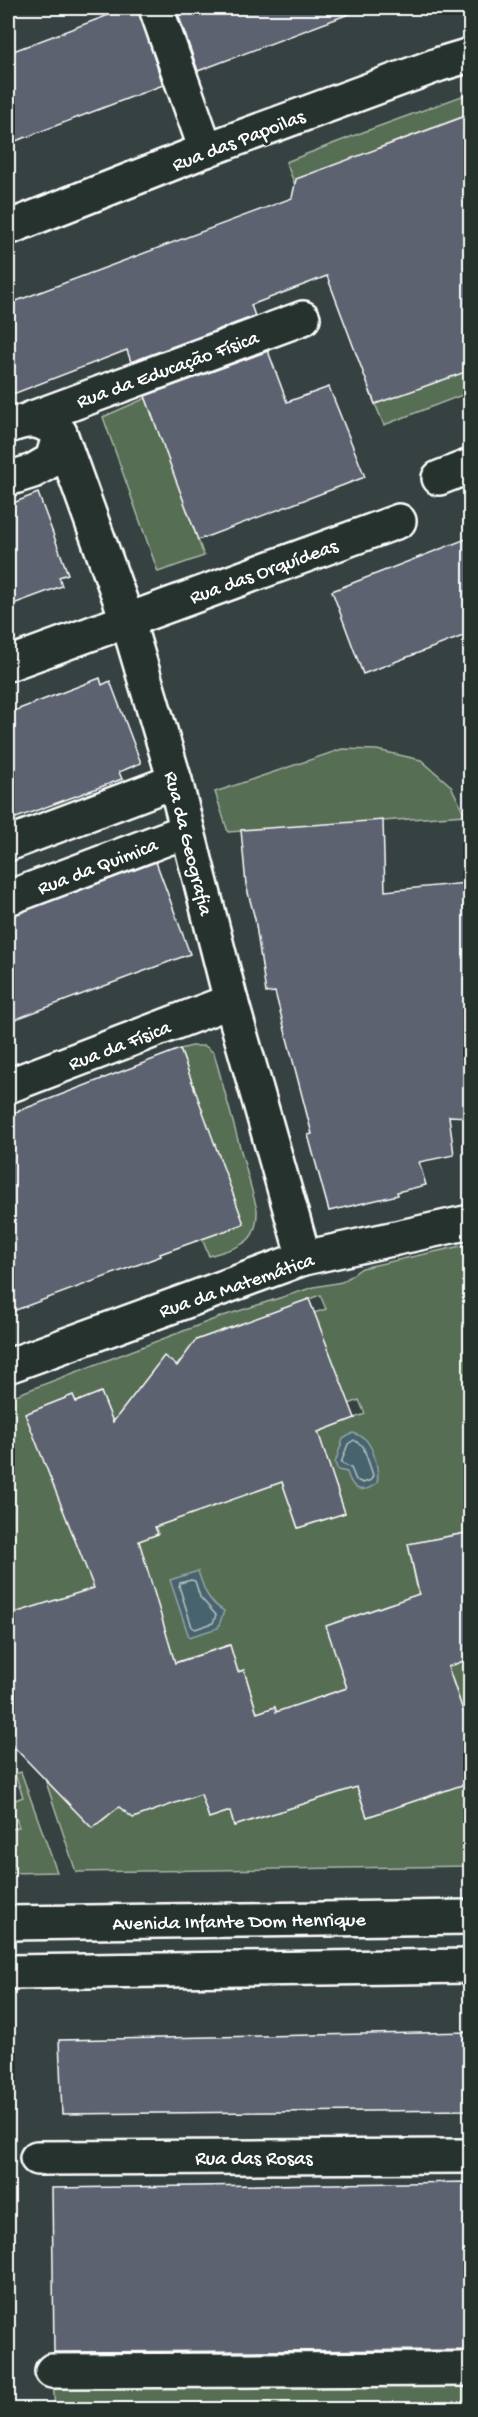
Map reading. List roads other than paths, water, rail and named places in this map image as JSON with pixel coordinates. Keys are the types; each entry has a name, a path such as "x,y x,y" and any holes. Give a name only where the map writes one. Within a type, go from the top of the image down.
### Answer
{"street":[{"path":"156,8 206,150"},
{"name":"Rua das Papoilas","path":"8,228 206,150 440,64 471,55"},
{"name":"Rua da Educação Física","path":"19,422 303,318"},
{"name":"Rua da Educação Física","path":"19,422 48,425 60,433"},
{"path":"8,480 33,471 52,460 60,433"},
{"name":"Rua da Geografia","path":"60,433 127,619 175,781 231,1001 304,1257"},
{"path":"439,478 471,466"},
{"name":"Rua das Orquídeas","path":"8,664 399,521"},
{"path":"8,844 175,781"},
{"name":"Rua da Quimica","path":"8,898 186,831"},
{"name":"Rua da Física","path":"8,1086 231,1001"},
{"name":"Rua da Matemática","path":"8,1366 304,1257 471,1221"},
{"name":"Avenida Infante Dom Henrique","path":"8,1923 471,1917"},
{"path":"8,1972 471,1966"},
{"name":"Rua das Rosas","path":"37,2158 471,2156"},
{"path":"52,2371 471,2369"}],"water":[{"path":"353,1433 366,1440 376,1461 377,1483 367,1489 362,1490 355,1487 347,1472 338,1470 335,1463 343,1439"},
{"path":"198,1571 210,1599 224,1611 218,1628 189,1637 170,1580"}]}
